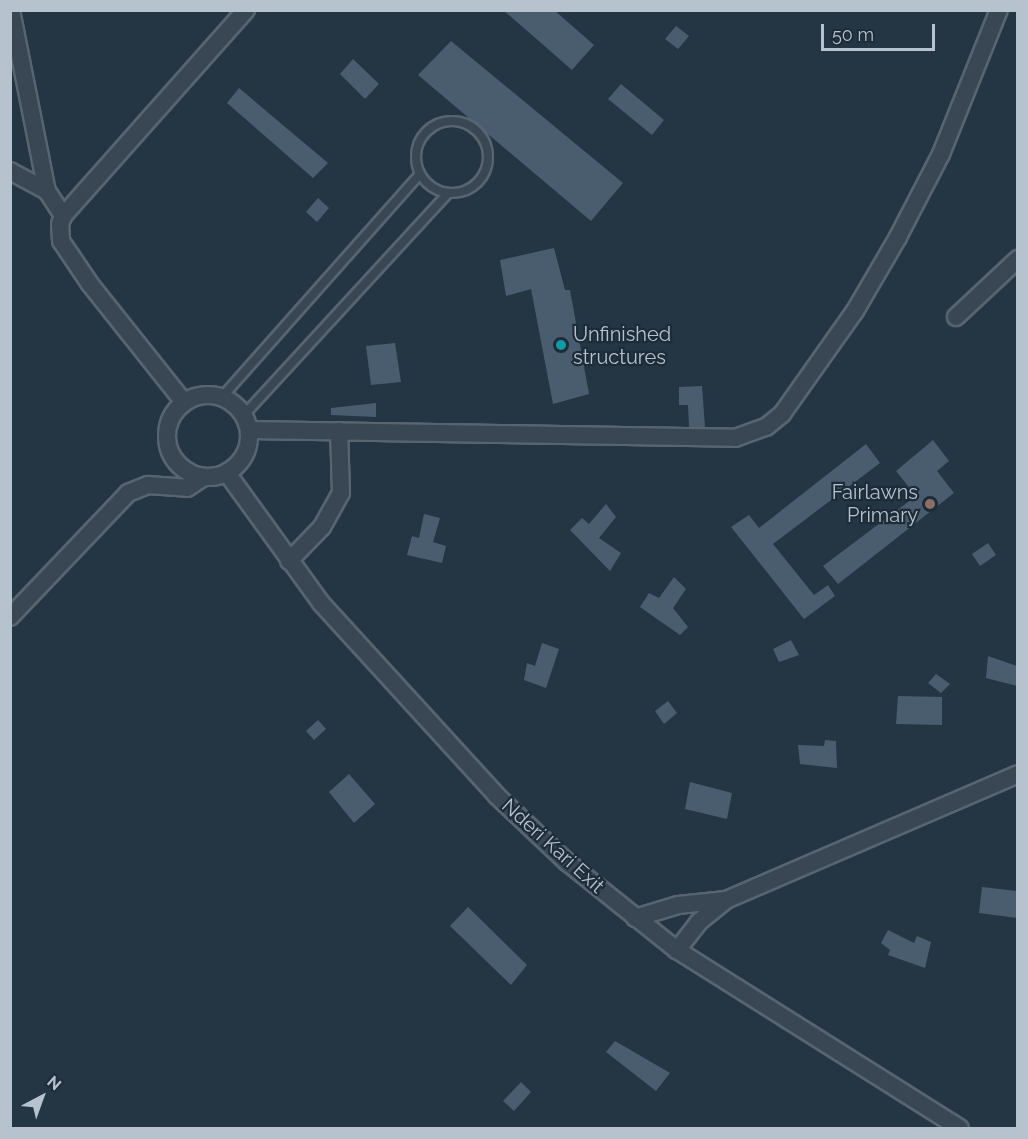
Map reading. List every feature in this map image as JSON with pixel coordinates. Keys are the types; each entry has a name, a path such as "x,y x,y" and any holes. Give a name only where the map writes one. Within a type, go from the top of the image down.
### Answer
{"street":[{"path":"11,10 46,191 63,216"},
{"path":"183,401 61,242 63,216 246,10"},
{"path":"204,477 186,471 168,448 170,420 183,401 206,394 222,397 246,422 339,431 735,438 766,427 782,414 855,311 898,237 941,154 999,10"},
{"path":"10,171 46,191"},
{"path":"956,317 1017,260"},
{"path":"10,617 128,493 148,485 187,488 204,477 227,473 245,455 246,422"},
{"path":"289,561 322,527 341,493 339,431"},
{"name":"Nderi Kari Exit","path":"227,473 321,603 497,796 567,862 677,950 960,1128"},
{"path":"677,950 699,922 726,900 1017,774"},
{"path":"635,918 678,905 726,900"}],"lane":[{"path":"246,422 447,193 471,188 486,170 487,147 473,127 450,121 428,130 416,151 420,174 427,183 447,193"},
{"path":"222,397 420,174"}],"building":[{"path":"503,10 554,10 594,45 572,70"},
{"path":"676,26 689,36 678,49 665,39"},
{"path":"451,41 623,183 591,221 418,75"},
{"path":"353,59 379,84 365,99 340,74"},
{"path":"621,84 664,120 652,135 608,99"},
{"path":"239,88 328,163 313,178 227,103"},
{"path":"318,198 329,208 317,222 306,212"},
{"name":"Unfinished structures","path":"554,248 565,290 570,290 589,394 553,404 531,289 506,296 500,260"},
{"path":"395,343 401,382 371,385 366,346"},
{"path":"702,386 705,427 689,427 688,405 679,405 679,387"},
{"path":"376,403 376,417 331,415 331,408"},
{"path":"933,440 949,461 937,471 954,493 838,584 823,566 916,496 896,471"},
{"path":"866,444 880,463 773,544 814,595 828,585 835,596 804,619 731,527 749,515 759,528"},
{"path":"606,504 616,517 599,538 621,553 610,571 570,530 582,518 589,524"},
{"path":"424,514 440,518 433,542 446,546 442,563 407,555 412,536 419,538"},
{"path":"988,543 996,555 980,566 972,554"},
{"path":"674,577 686,589 673,608 688,627 680,635 640,607 649,593 659,598"},
{"path":"791,640 799,655 779,662 773,649"},
{"path":"542,643 559,649 546,688 524,680 527,663 535,666"},
{"path":"988,656 1017,666 1017,686 986,678"},
{"path":"936,674 950,684 941,693 928,683"},
{"path":"898,696 942,697 942,725 896,724"},
{"path":"668,701 677,713 664,724 655,711"},
{"path":"318,720 326,729 314,740 306,731"},
{"path":"825,740 836,741 837,768 800,764 798,745 824,746"},
{"path":"349,774 375,804 354,823 329,792"},
{"path":"690,782 732,793 727,819 685,809"},
{"path":"982,887 1017,891 1017,918 979,913"},
{"path":"468,907 527,965 511,985 450,926"},
{"path":"888,930 914,943 917,936 931,942 925,968 888,955 890,950 881,943"},
{"path":"615,1041 670,1073 656,1091 606,1052"},
{"path":"521,1082 531,1092 514,1111 503,1101"}],"place":[{"name":"Unfinished structures","path":"561,345"},
{"name":"Fairlawns Primary","path":"930,504"}]}
